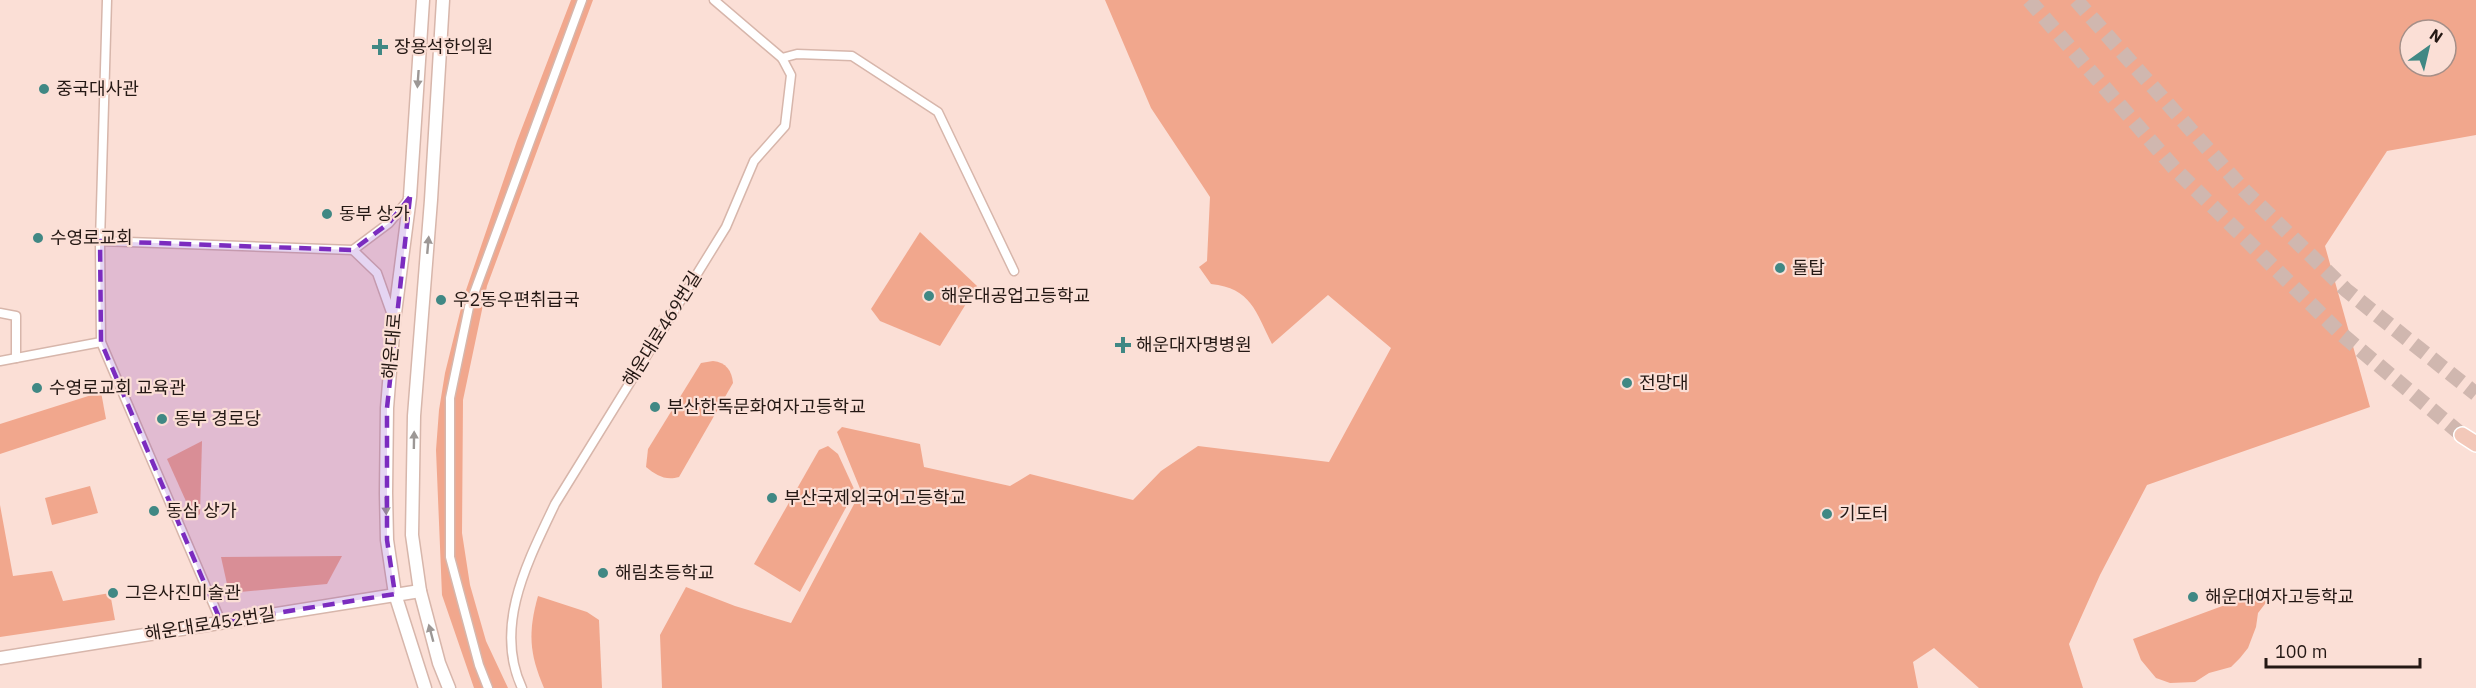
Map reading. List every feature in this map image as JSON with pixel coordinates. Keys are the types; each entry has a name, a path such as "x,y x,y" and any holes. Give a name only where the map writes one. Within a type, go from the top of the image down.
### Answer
{"highway":[{"path":"2462,435 2476,444"}],"main road":[{"name":"해운대로","path":"423,0 410,197 394,321 387,408 386,492 387,540 395,594 425,688"},
{"name":"해운대로","path":"443,0 432,200 414,416 412,535 420,591 439,663 449,688"},
{"name":"해운대로452번길","path":"0,658 420,591"}],"street":[{"path":"107,0 100,241 101,342 221,622"},
{"path":"488,688 479,665 450,557 450,398 469,307 582,0"},
{"path":"714,0 782,58 797,54 852,56 938,112 1014,271"},
{"name":"해운대로469번길","path":"522,688 510,647 511,620 516,597 536,544 555,504 726,227 754,161 784,126 791,75 782,58"},
{"path":"100,241 353,250 389,223 410,197"},
{"path":"353,250 376,273 394,321"},
{"path":"0,313 16,316 16,358"},
{"path":"0,362 101,342"}],"highlighted area":[{"path":"410,197 387,408 387,540 395,594 221,622 101,342 100,241 353,250 389,223"}],"shaded area":[{"path":"571,0 593,0 487,286 463,400 462,533 470,585 486,641 508,688 474,688 442,595 436,450 439,410 445,373 464,296 517,141"},
{"path":"1105,0 2476,0 2476,135 2387,151 2325,246 2370,407 2147,485 2100,575 2069,644 2083,688 1979,688 1934,648 1913,662 1918,688 662,688 660,635 686,587 735,606 791,623 861,491 837,432 842,427 920,444 924,467 1010,486 1030,474 1133,500 1161,471 1198,446 1329,462 1391,348 1328,295 1272,344 1256,312 1244,296 1224,286 1211,284 1199,267 1207,261 1210,197 1151,108"},
{"path":"920,232 977,286 940,346 880,321 871,309"},
{"path":"713,361 727,368 733,383 679,477 665,478 657,475 646,467 648,449 701,363"},
{"path":"101,392 106,419 0,454 0,424"},
{"path":"202,441 200,514 194,519 167,459"},
{"path":"828,446 838,454 855,491 800,592 754,564 819,450"},
{"path":"90,486 98,513 52,525 45,498"},
{"path":"0,505 13,576 52,571 63,601 110,593 115,620 0,637"},
{"path":"342,556 327,584 229,593 221,557"},
{"path":"2263,591 2268,600 2258,613 2256,627 2248,648 2231,667 2209,673 2195,682 2170,683 2156,678 2141,660 2133,639"},
{"path":"538,596 587,612 599,620 602,688 544,688 535,664 532,642"}],"tunnel":[{"path":"2029,0 2175,169 2339,332 2462,435"},
{"path":"2076,0 2244,190 2346,290 2476,394"}],"place":[{"name":"장용석한의원","path":"380,47"},
{"name":"중국대사관","path":"44,89"},
{"name":"동부 상가","path":"327,214"},
{"name":"수영로교회","path":"38,238"},
{"name":"돌탑","path":"1780,268"},
{"name":"해운대공업고등학교","path":"929,296"},
{"name":"우2동우편취급국","path":"441,300"},
{"name":"해운대자명병원","path":"1123,345"},
{"name":"전망대","path":"1627,383"},
{"name":"수영로교회 교육관","path":"37,388"},
{"name":"부산한독문화여자고등학교","path":"655,407"},
{"name":"동부 경로당","path":"162,419"},
{"name":"부산국제외국어고등학교","path":"772,498"},
{"name":"동삼 상가","path":"154,511"},
{"name":"기도터","path":"1827,514"},
{"name":"해림초등학교","path":"603,573"},
{"name":"그은사진미술관","path":"113,593"},
{"name":"해운대여자고등학교","path":"2193,597"}]}
